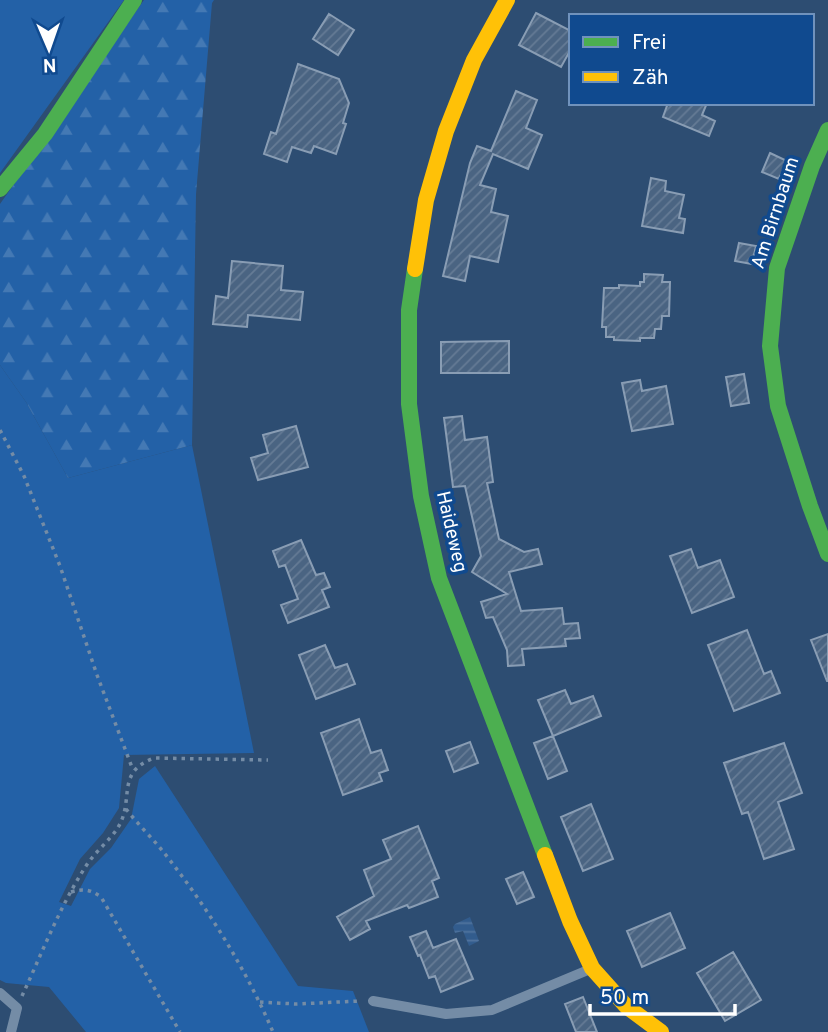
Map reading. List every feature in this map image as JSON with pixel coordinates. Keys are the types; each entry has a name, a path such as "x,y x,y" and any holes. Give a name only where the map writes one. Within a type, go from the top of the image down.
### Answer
{"street":[{"path":"0,189 46,134 134,0"},
{"name":"Haideweg","path":"507,0 474,60 446,131 426,200 409,310 409,404 421,496 439,578 570,922 592,968 626,1006 661,1032"},
{"name":"Am Birnbaum","path":"828,130 812,166 777,268 770,346 778,406 828,554"}],"lane":[{"path":"373,1001 446,1014 492,1010 592,968"},
{"path":"0,993 17,1008 10,1032"}],"path":[{"path":"0,430 24,476 60,566 133,770"},
{"path":"17,1008 71,892 99,848 117,829 126,809 133,770 154,758 268,760"},
{"path":"126,809 161,849 210,915 260,1002 273,1032"},
{"path":"71,892 80,888 92,890 102,897 180,1032"},
{"path":"260,1002 296,1004 373,1001"}],"green space":[{"path":"0,0 124,0 0,173"},
{"path":"144,0 214,0 196,194 192,445 68,478 26,402 0,365 0,204"},
{"path":"0,365 26,402 68,478 192,445 254,753 124,755 119,808 103,833 80,859 59,902 71,906 90,869 111,848 131,819 139,779 155,766 298,986 353,991 369,1032 86,1032 49,987 6,983 0,980"}],"shaded area":[{"path":"470,917 479,941 469,946 463,931 455,933 453,927"}],"building":[{"path":"536,13 569,30 569,53 561,67 519,45"},
{"path":"329,14 354,30 338,55 313,39"},
{"path":"298,64 339,79 349,103 343,123 346,124 336,154 314,146 311,153 292,147 287,162 264,154 271,132 276,134"},
{"path":"516,91 537,100 526,128 542,135 528,169 493,154 480,185 496,189 491,212 508,216 498,262 470,256 465,281 443,276 470,163 477,146 491,151"},
{"path":"667,105 706,105 702,115 715,121 709,136 663,117"},
{"path":"770,153 787,161 779,179 762,172"},
{"path":"651,178 666,181 665,191 684,195 679,218 685,219 683,233 642,226"},
{"path":"739,243 756,246 752,264 735,261"},
{"path":"232,261 283,266 281,290 303,292 300,320 248,315 247,327 213,324 216,296 228,298"},
{"path":"644,274 663,275 662,282 670,282 669,316 662,316 661,329 655,329 654,338 640,338 640,341 606,337 606,327 602,327 604,288 619,288 619,285 640,286 640,282 644,282"},
{"path":"509,341 509,373 441,373 441,342"},
{"path":"744,374 749,403 731,406 726,377"},
{"path":"640,380 642,391 666,386 673,424 632,431 622,383"},
{"path":"462,416 465,440 487,437 493,482 487,483 499,539 524,552 538,549 542,564 509,572 521,611 562,608 564,624 578,623 580,638 565,639 566,646 522,649 524,665 508,666 507,650 493,617 486,618 481,602 507,594 472,572 481,556 465,486 453,487 444,418"},
{"path":"296,426 308,467 258,480 251,458 268,453 263,435"},
{"path":"301,540 316,575 324,573 330,587 322,590 329,607 288,623 281,605 298,599 285,565 279,567 273,551"},
{"path":"691,549 698,568 720,560 734,597 692,613 670,556"},
{"path":"747,630 764,674 771,671 780,693 734,711 708,645"},
{"path":"828,634 828,681 827,681 811,640"},
{"path":"325,645 335,668 347,664 355,684 316,699 299,655"},
{"path":"565,690 571,704 593,696 601,716 553,736 538,700"},
{"path":"359,719 371,753 381,750 388,770 379,773 382,781 343,795 321,733"},
{"path":"553,736 567,771 548,779 534,743"},
{"path":"470,742 478,763 454,772 446,751"},
{"path":"784,743 802,793 778,802 794,849 764,859 748,812 742,814 724,763"},
{"path":"591,804 613,859 583,871 561,817"},
{"path":"418,826 439,878 432,881 438,897 409,908 407,905 366,921 370,929 350,940 337,917 374,896 364,870 391,859 383,840"},
{"path":"523,872 534,897 517,904 506,879"},
{"path":"670,913 685,948 642,967 627,931"},
{"path":"426,931 433,948 456,939 473,979 441,992 435,976 429,978 410,937"},
{"path":"733,952 761,1000 725,1021 697,973"},
{"path":"583,997 597,1032 576,1032 565,1004"}],"traffic: fast":[{"path":"0,189 45,134 134,0"},
{"path":"828,130 812,166 777,268 770,346 778,406 828,554"},
{"path":"415,269 409,310 409,404 421,496 439,578 545,855"}],"traffic: slow":[{"path":"415,269 426,200 446,131 474,60 507,0"},
{"path":"545,855 570,921 592,968 626,1006 661,1032"}]}
